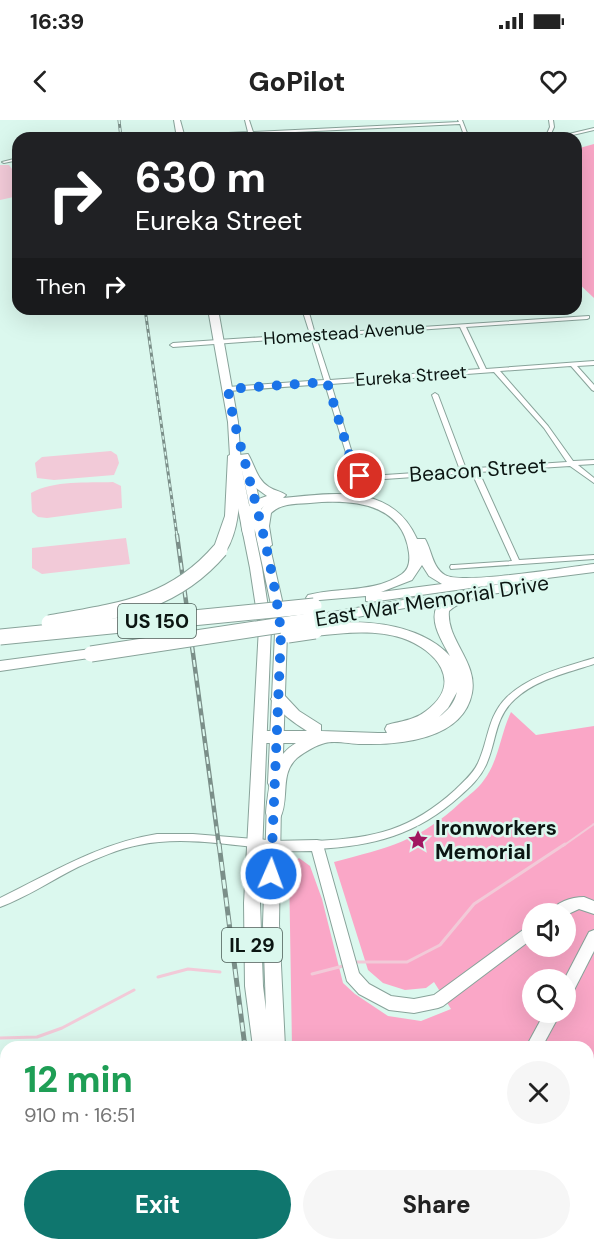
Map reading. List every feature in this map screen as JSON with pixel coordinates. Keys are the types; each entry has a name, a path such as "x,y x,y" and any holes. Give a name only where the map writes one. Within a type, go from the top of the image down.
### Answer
{"highway":[{"path":"239,457 254,482 270,494 371,497 389,504 403,513 413,526 432,570 443,579 461,582 518,581"},
{"path":"0,635 107,613 148,602 203,572 220,550 231,521 239,457"},
{"path":"249,533 248,518 256,504 270,499 334,495"},
{"path":"265,545 265,512 272,505 282,502 360,499 385,507 404,522 417,556 414,570 407,576 314,614"},
{"name":"East War Memorial Drive","path":"314,614 594,568"},
{"name":"East War Memorial Drive","path":"518,581 594,575"},
{"path":"274,813 279,773 288,755 299,747 315,741 343,738 409,736 430,730 449,718 462,701 466,680 441,619 442,609 454,601 518,581"},
{"path":"278,733 315,729 396,729 430,717 448,701 452,681 451,671 441,654 430,645 411,635 367,628 314,614"},
{"name":"US 150","path":"0,635 185,618 314,614"},
{"name":"US 150","path":"0,666 91,654 314,614"},
{"path":"279,699 294,715 315,729"},
{"path":"261,733 343,738"}],"main road":[{"name":"IL 29","path":"214,315 265,627 254,843 252,954 261,1041"},
{"name":"IL 29","path":"239,457 256,504 279,617 282,652 272,846 271,924 276,1041"}],"street":[{"path":"300,132 461,122"},
{"path":"4,162 12,160"},
{"path":"306,315 327,382"},
{"name":"Homestead Avenue","path":"173,345 462,325 543,317 587,317"},
{"path":"462,325 484,371"},
{"name":"Eureka Street","path":"228,389 594,363"},
{"path":"573,365 594,389"},
{"path":"496,370 546,428 572,463 594,481"},
{"name":"Beacon Street","path":"327,382 353,466 356,472 363,477 594,462"},
{"path":"435,395 463,470"},
{"path":"474,469 517,563"},
{"path":"454,567 594,557"},
{"path":"0,903 109,850 155,838 178,837 272,846 350,844 389,836 415,825 464,788 481,766 491,728 502,708 523,688 545,677 594,661"},
{"path":"317,845 352,976 364,989 385,1001 404,1006 424,1005 442,998 522,938"},
{"path":"575,903 594,908"},
{"path":"576,971 594,936"},
{"path":"537,1041 548,1023"}],"shaded area":[{"path":"594,144 594,298 582,287 582,147"},
{"path":"0,165 9,165 12,168 12,197 0,200"},
{"path":"111,451 117,455 119,463 114,475 54,480 37,478 35,463 42,457"},
{"path":"113,482 121,486 122,508 47,518 38,517 32,512 31,493 40,489 71,483"},
{"path":"126,538 130,564 42,574 32,568 32,548"},
{"path":"511,712 536,735 594,726 594,1041 292,1041 289,867 299,858 310,866 322,899 343,983 388,1016 421,1021 451,1009 434,982 426,988 405,990 383,983 368,970 334,862 387,847 431,826 476,789 489,772"}],"waterway":[{"path":"563,846 594,824"},
{"path":"354,962 407,962 440,945 474,904 565,844"},
{"path":"312,974 343,966"},
{"path":"158,977 188,969 220,972"},
{"path":"0,1038 37,1037 62,1028 134,990"}],"railway":[{"path":"119,120 120,132"},
{"path":"146,315 177,536"},
{"path":"177,535 219,846"},
{"path":"219,844 244,1041"}],"place":[{"name":"Ironworkers Memorial","path":"418,840"}],"route":[{"path":"271,874 281,633 259,515 233,422 228,389 327,382 353,466 360,476"}]}
